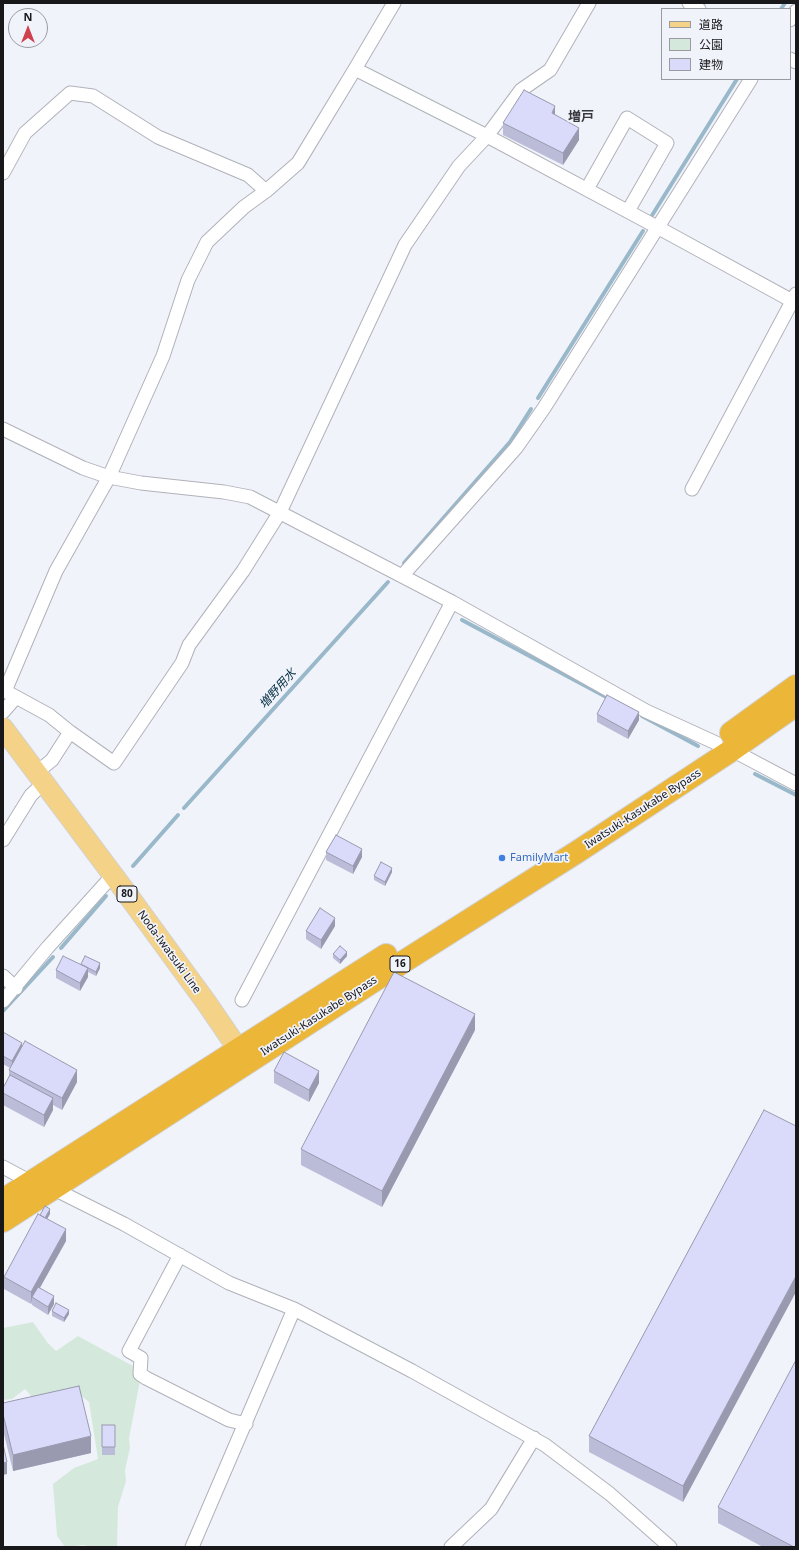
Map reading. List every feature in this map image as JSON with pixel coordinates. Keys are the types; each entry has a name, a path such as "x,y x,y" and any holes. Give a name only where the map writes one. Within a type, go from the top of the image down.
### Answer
{"highway":[{"name":"Iwatsuki-Kasukabe Bypass","path":"3,1200 243,1056 577,852 724,747 796,686"},
{"name":"Iwatsuki-Kasukabe Bypass","path":"724,747 796,706"},
{"name":"Iwatsuki-Kasukabe Bypass","path":"3,1221 54,1189 243,1056"}],"main road":[{"name":"Noda-Iwatsuki Line","path":"3,728 114,876 243,1056"}],"street":[{"path":"394,3 298,163 266,191 244,207 207,242 188,280 163,356 109,477 56,571 5,691 49,715 70,732 114,763 182,663 189,645 243,571 280,512 404,245 459,166 487,136 521,90 550,70 589,3"},
{"path":"355,69 487,136 795,299 692,489"},
{"path":"402,576 516,448 544,408 750,80"},
{"path":"3,173 24,133 70,93 93,96 158,137 248,175 266,191"},
{"path":"587,189 627,118 667,143 628,211"},
{"path":"3,429 83,468 109,477 141,483 224,492 250,497 452,602 646,711 724,747 796,784"},
{"path":"242,1000 452,602"},
{"path":"3,712 16,697"},
{"path":"3,840 40,778 70,732"},
{"path":"3,1001 16,988 48,947 114,876"},
{"path":"3,976 16,988"},
{"path":"3,1167 31,1182 54,1189 124,1224 229,1283 294,1309 412,1371 545,1444 610,1494 670,1547"},
{"path":"180,1255 129,1351 141,1358 140,1374 146,1378 229,1420 246,1424"},
{"path":"192,1547 294,1309"},
{"path":"451,1547 491,1510 534,1438"}],"green space":[{"path":"33,1322 47,1342 56,1351 78,1336 133,1366 140,1381 129,1438 130,1448 125,1470 126,1481 118,1507 117,1547 92,1547 83,1545 65,1547 57,1536 53,1484 74,1468 98,1459 89,1402 74,1390 40,1406 25,1389 12,1399 3,1400 3,1328"}],"building":[{"path":"524,90 555,106 552,113 579,128 563,153 503,123"},
{"path":"607,695 639,712 628,731 597,714"},
{"path":"336,835 362,849 353,866 326,852"},
{"path":"381,862 392,868 385,882 374,876"},
{"path":"320,908 335,918 321,940 306,931"},
{"path":"340,946 347,952 340,960 333,954"},
{"path":"63,956 88,968 80,983 56,970"},
{"path":"85,956 100,963 96,972 81,964"},
{"path":"394,972 475,1014 382,1191 301,1149"},
{"path":"3,1032 22,1043 12,1061 3,1056"},
{"path":"25,1041 77,1070 62,1098 9,1070"},
{"path":"284,1052 319,1071 309,1090 274,1071"},
{"path":"10,1075 53,1098 44,1115 3,1093 3,1088"},
{"path":"764,1110 796,1126 796,1276 683,1486 589,1436"},
{"path":"45,1206 50,1209 45,1218 40,1215"},
{"path":"38,1214 66,1229 31,1292 4,1277"},
{"path":"38,1287 54,1296 48,1307 32,1297"},
{"path":"56,1303 69,1310 64,1318 52,1311"},
{"path":"796,1360 796,1547 794,1547 718,1507"},
{"path":"79,1386 91,1436 13,1455 3,1414 3,1403"},
{"path":"102,1425 115,1425 115,1447 102,1447"},
{"path":"3,1444 7,1462 3,1463"}],"waterway":[{"path":"782,8 785,3"},
{"path":"651,217 736,80"},
{"path":"538,398 643,231"},
{"path":"404,563 510,442 531,409"},
{"name":"増野用水","path":"184,808 388,582"},
{"path":"462,620 610,699"},
{"path":"642,716 698,746"},
{"path":"755,774 796,795"},
{"name":"増野用水","path":"133,866 178,815"},
{"name":"増野用水","path":"61,948 106,896"},
{"name":"増野用水","path":"3,1011 53,957"}],"place":[{"name":"FamilyMart","path":"502,858"}],"district":[{"name":"増戸","path":"581,117"}]}
